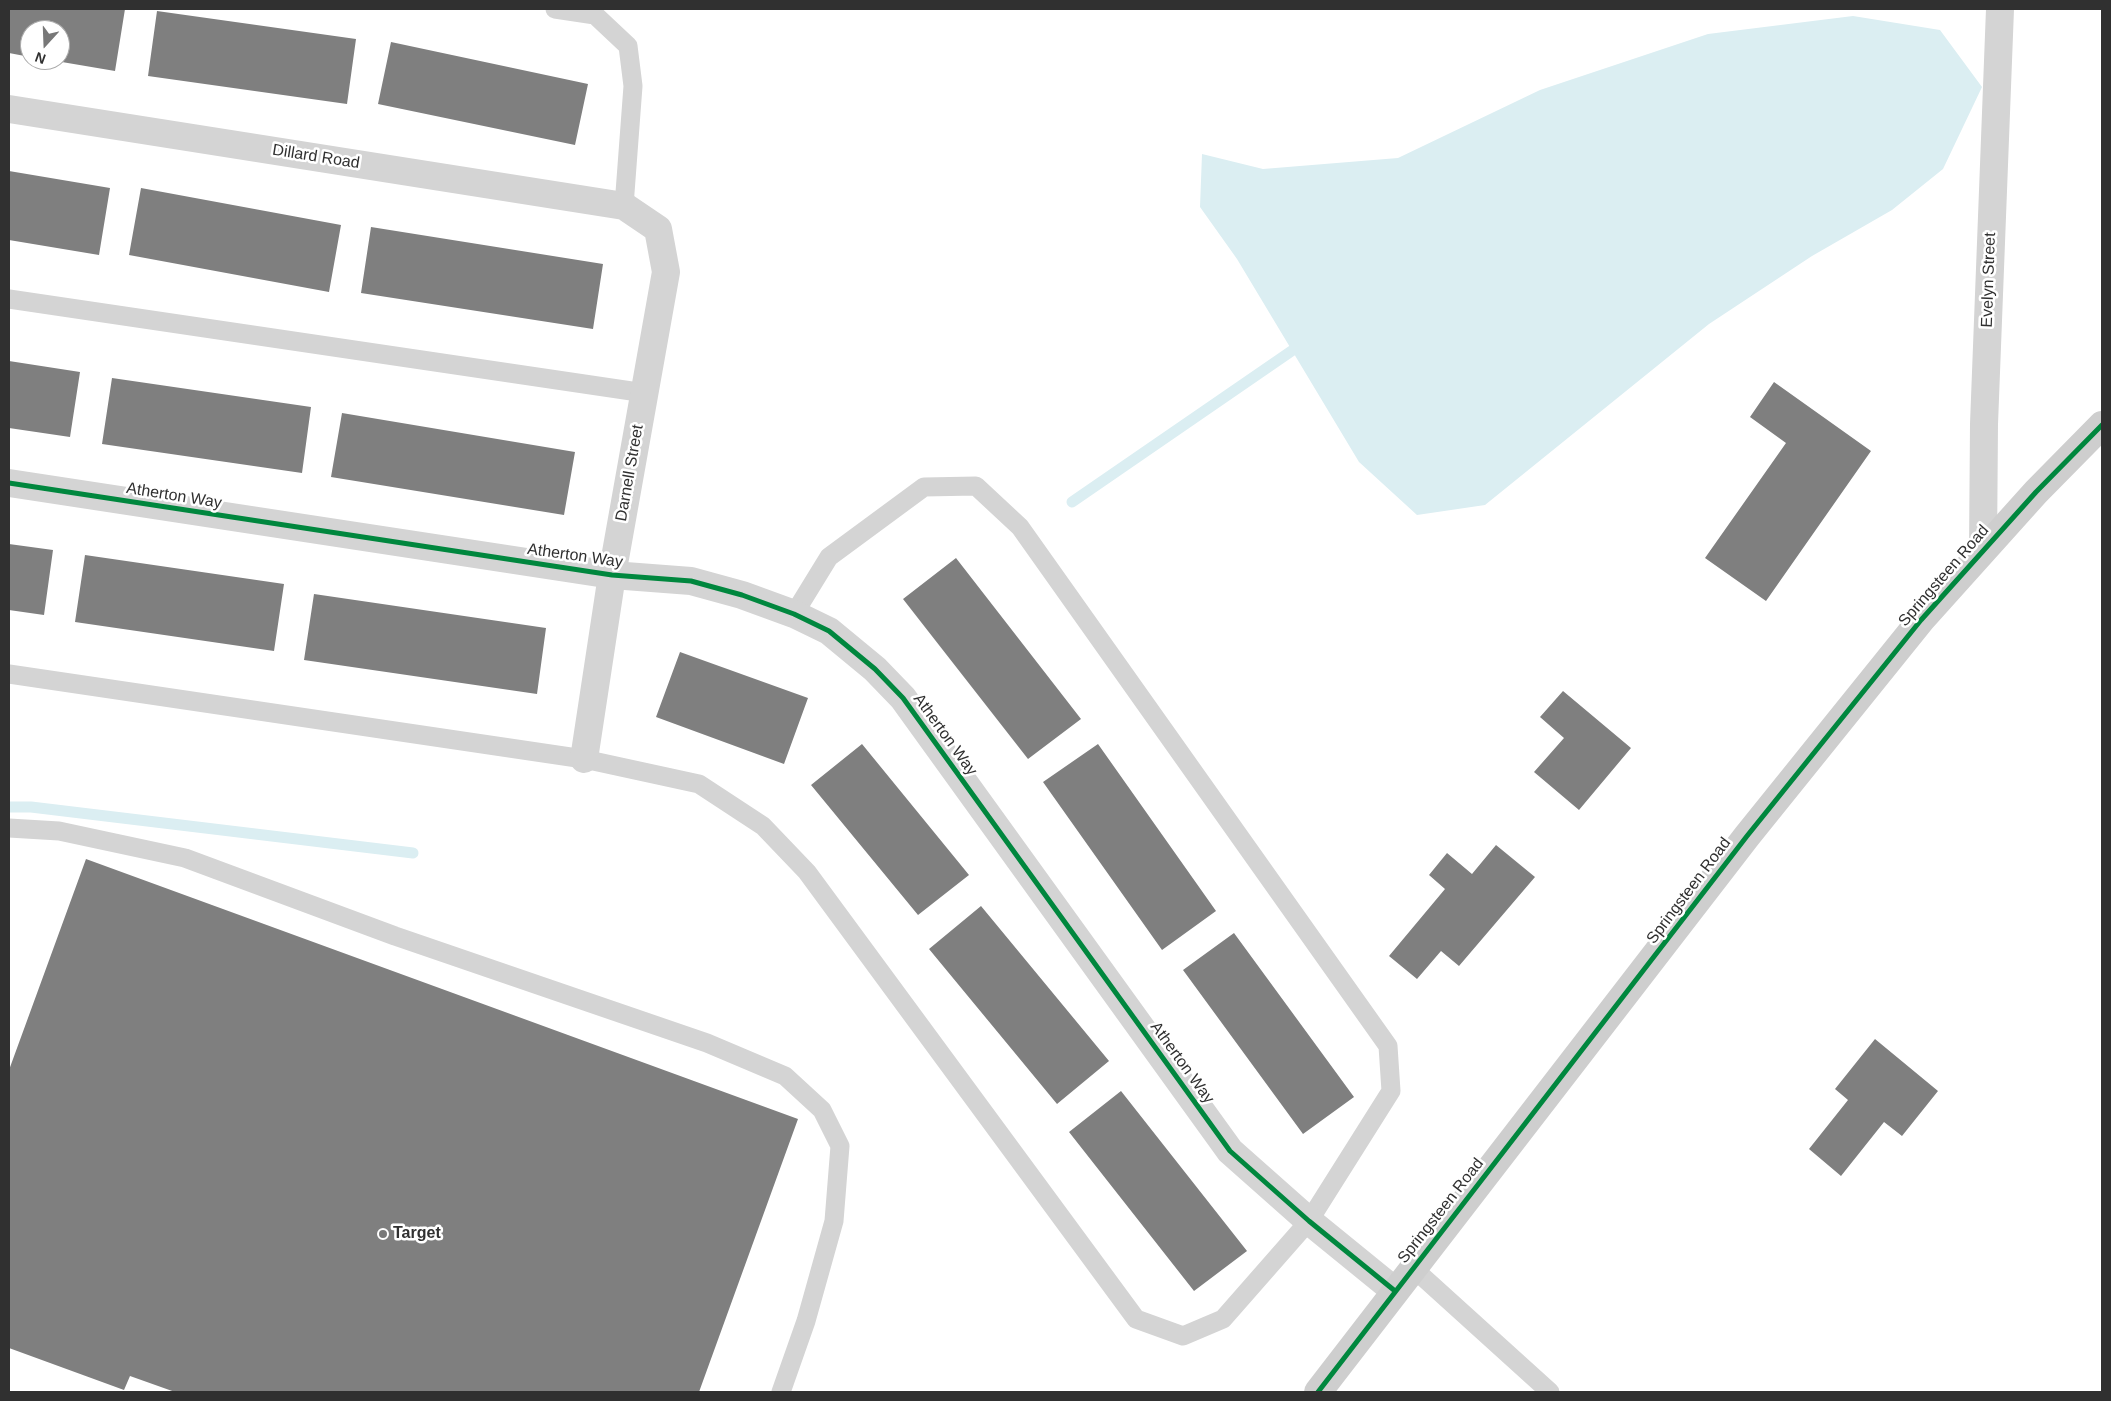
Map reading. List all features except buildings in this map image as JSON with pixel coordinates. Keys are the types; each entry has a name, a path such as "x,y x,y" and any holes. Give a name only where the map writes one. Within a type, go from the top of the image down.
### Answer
{"street":[{"name":"Evelyn Street","path":"1983,550 1984,424 2000,9"},
{"name":"Dillard Road","path":"9,109 624,206"},
{"name":"Darnell Street","path":"584,759 612,575 666,272 658,229 624,206"},
{"name":"Springsteen Road","path":"1318,1392 1747,836 1921,620 2036,492 2102,425"},
{"name":"Atherton Way","path":"9,483 612,575 691,581 742,595 794,614 828,631 875,670 903,698 1230,1151 1309,1221 1395,1290"}],"lane":[{"path":"555,9 595,15 628,46 633,86 624,206"},
{"path":"9,299 645,393"},
{"path":"9,674 584,759 699,784 763,826 806,872 1136,1319 1183,1336 1222,1319 1309,1221 1391,1091 1388,1046 1020,527 976,486 924,487 829,558 794,614"},
{"path":"9,828 59,830 185,858 395,936 707,1043 786,1076 822,1110 840,1146 834,1221 806,1321 781,1392"},
{"path":"1413,1268 1550,1392"}],"shaded area":[{"path":"1853,16 1940,30 1982,87 1943,169 1892,210 1812,256 1709,324 1485,505 1417,515 1359,462 1237,259 1200,207 1202,154 1263,169 1398,158 1540,90 1708,34"}],"waterway":[{"path":"1072,502 1293,350"},
{"path":"9,807 31,807 413,853"}],"cycle path":[{"path":"1318,1392 1747,836 1921,620 2036,492 2102,425"},
{"path":"9,483 612,575 691,581 742,595 794,614 829,631 875,669 903,698 1230,1151 1309,1221 1395,1291"}],"place":[{"name":"Target","path":"383,1234"}]}
